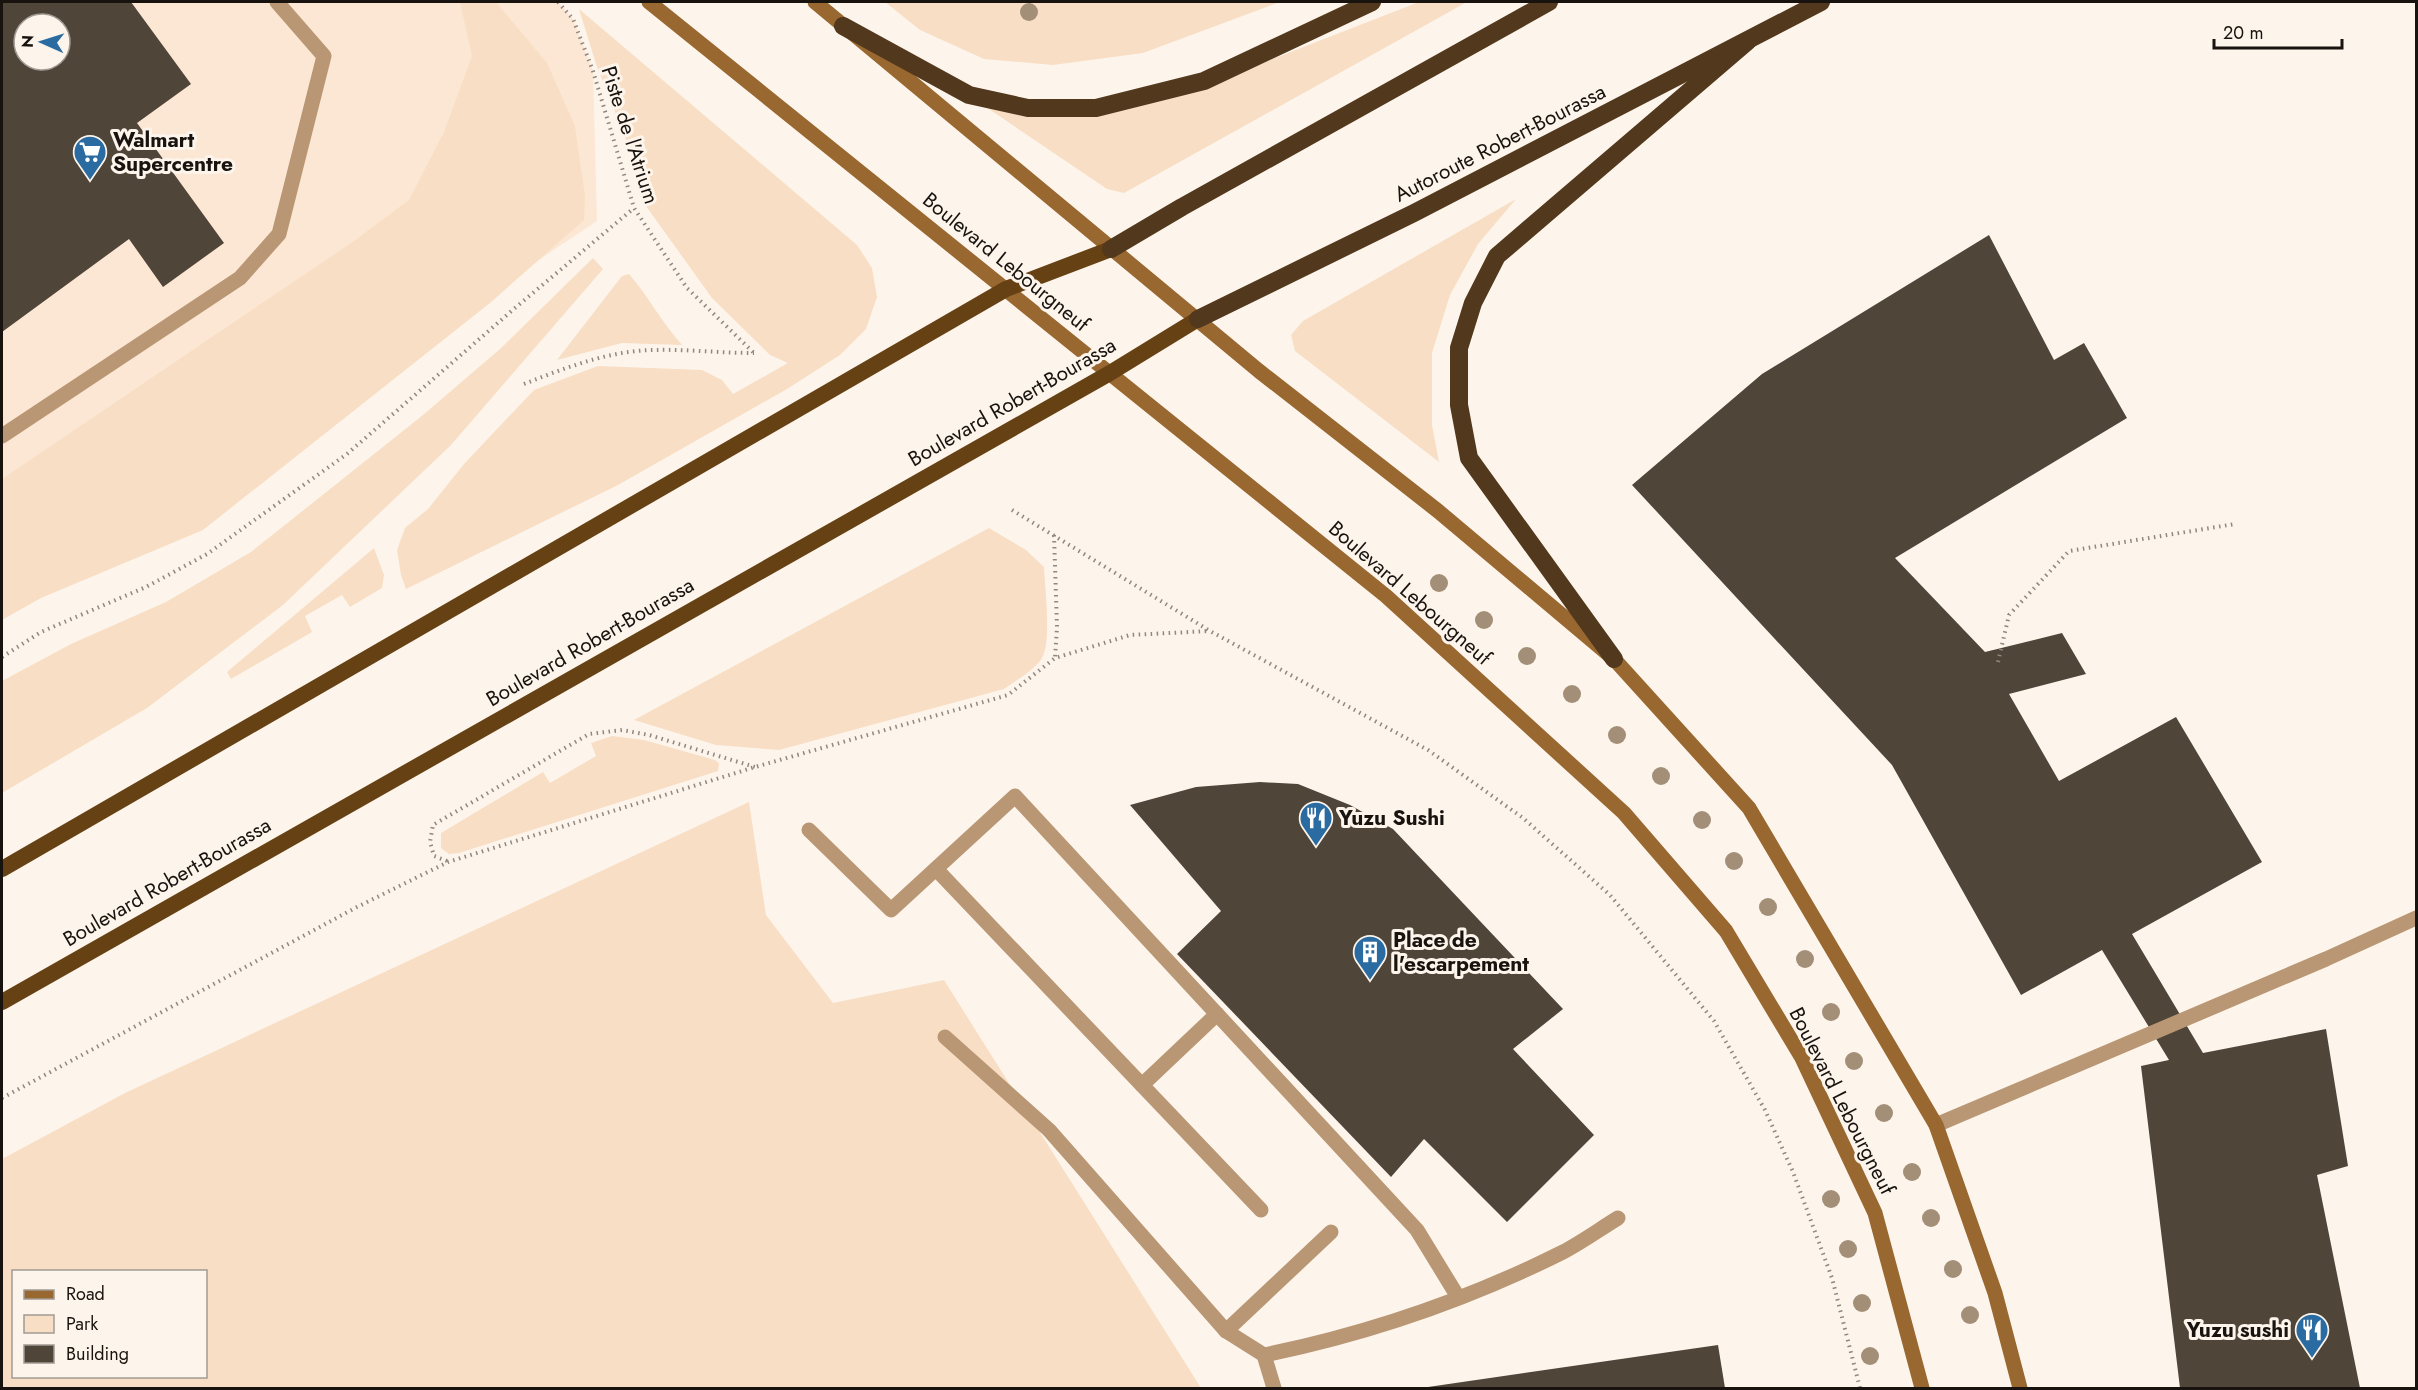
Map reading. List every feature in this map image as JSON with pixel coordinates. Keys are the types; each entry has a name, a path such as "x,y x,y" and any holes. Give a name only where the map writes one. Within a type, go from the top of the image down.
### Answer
{"highway":[{"path":"843,26 969,95 1028,108 1096,108 1204,81 1372,2"},
{"path":"2,869 1006,289 1111,249 1549,2"},
{"name":"Autoroute Robert-Bourassa","path":"1198,319 1414,213 1821,2"},
{"path":"1614,659 1469,458 1459,405 1459,348 1473,303 1497,256 1748,40"},
{"name":"Boulevard Robert-Bourassa","path":"2,1002 1110,374 1198,319"}],"main road":[{"name":"Boulevard Lebourgneuf","path":"649,2 1386,596 1624,813 1726,931 1802,1058 1875,1214 1922,1389"},
{"path":"815,2 1111,249 1259,370 1438,511 1614,659 1749,808 1936,1125 1995,1293 2020,1389"}],"lane":[{"path":"2,436 240,278 279,234 324,56 277,2"},
{"path":"809,830 891,910 1015,796 1417,1230 1458,1297"},
{"path":"936,869 1261,1210"},
{"path":"1936,1125 2315,964 2416,918"},
{"path":"1142,1085 1217,1014"},
{"path":"945,1037 1049,1130 1226,1331 1264,1355 1274,1389"},
{"path":"1264,1355 1325,1343 1398,1320 1458,1297 1565,1251 1618,1218"},
{"path":"1226,1331 1331,1232"}],"path":[{"name":"Piste de l'Atrium","path":"524,384 561,369 607,356 651,350 754,353 687,288 634,208 593,71 573,19 558,2"},
{"path":"2,657 41,632 146,586 207,554 347,454 634,208"},
{"path":"1012,510 1210,631 1428,750 1523,818 1610,895 1714,1021 1765,1110 1793,1172 1832,1278 1860,1389"},
{"path":"1998,662 2008,615 2069,551 2235,524"},
{"path":"1054,535 1057,627 1055,658"},
{"path":"2,1098 357,907 448,861 755,767 1008,695 1055,658 1130,635 1210,631"},
{"path":"448,861 434,856 430,842 433,825 589,734 622,730 649,735 755,767"}],"shaded area":[{"path":"2,2 558,2 573,19 593,71 597,221 2,619"}],"green space":[{"path":"460,2 496,2 547,63 575,126 585,196 584,220 490,303 203,530 41,598 2,620 2,479 354,241 409,200 444,132 472,56"},
{"path":"885,2 1280,2 1143,53 1053,65 984,59 920,30"},
{"path":"1419,2 1467,2 1124,193 1107,189 977,101 1032,112 1211,83"},
{"path":"579,9 857,245 872,268 877,297 866,329 840,355 787,389 618,485 406,589 397,550 405,528 428,509 464,464 534,390 598,366 702,370 722,380 733,394 788,363 770,355 712,298 643,202 633,157 596,64"},
{"path":"1516,199 1478,244 1450,295 1432,353 1432,425 1439,462 1295,351 1291,335 1303,321"},
{"path":"593,258 603,269 451,445 283,605 147,708 2,793 2,681 71,644 166,602 251,552 423,415 500,349"},
{"path":"629,274 682,345 622,343 557,360 622,276"},
{"path":"989,528 1026,550 1044,567 1047,638 1043,656 1031,670 1004,689 779,750 716,745 634,720"},
{"path":"374,548 384,575 382,588 350,607 342,595 305,616 312,632 231,679 227,672"},
{"path":"612,736 644,740 715,760 719,763 718,771 459,853 449,854 441,848 441,833 543,772 550,783 596,756 591,743"},
{"path":"749,802 766,915 833,1003 944,980 1201,1388 2,1388 2,1159 125,1093"}],"building":[{"name":"Walmart Supercentre","path":"2,2 131,2 191,84 137,123 224,243 163,287 129,239 2,332"},
{"path":"1989,235 2054,360 2084,343 2127,418 1895,558 1985,652 2062,633 2086,674 2009,694 2059,781 2176,717 2262,862 2132,934 2203,1053 2326,1029 2348,1166 2317,1175 2360,1388 2180,1388 2141,1066 2169,1060 2102,950 2021,995 1892,765 1632,485 1762,374"},
{"name":"Place de l'escarpement","path":"1260,782 1298,784 1350,805 1393,829 1563,1009 1513,1049 1594,1135 1507,1222 1424,1139 1391,1177 1177,954 1221,911 1130,805 1196,787"},
{"path":"1718,1345 1725,1388 1428,1388 1428,1387"}],"place":[{"name":"Walmart Supercentre","path":"90,181"},
{"name":"Yuzu Sushi","path":"1316,847"},
{"name":"Place de l'escarpement","path":"1370,981"},
{"name":"Yuzu sushi","path":"2312,1359"}]}
